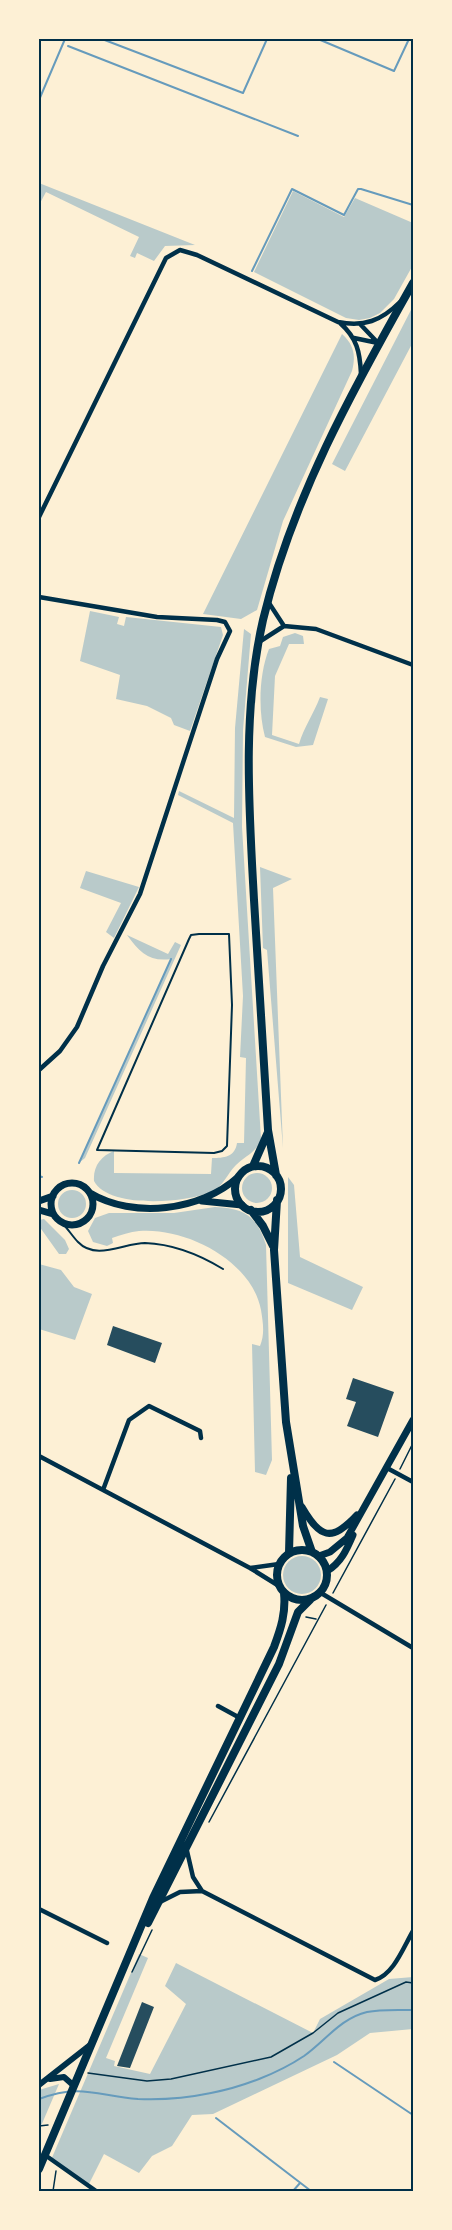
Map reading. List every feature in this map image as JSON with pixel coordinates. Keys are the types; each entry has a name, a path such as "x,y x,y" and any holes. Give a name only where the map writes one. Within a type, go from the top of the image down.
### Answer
{"main road":[{"path":"289,1553 291,1464 274,1250 277,1200 281,1186 276,1175 268,1130 250,823 251,721 260,642 268,602 296,512 330,435 413,283"},
{"path":"253,1166 268,1130"},
{"path":"202,1201 222,1191 245,1169 253,1166 269,1168 276,1175"},
{"path":"238,1178 236,1195 242,1205"},
{"path":"39,1201 52,1196 61,1186 72,1183 85,1188 110,1204 153,1207 202,1201 242,1205 251,1210 263,1226 274,1250"},
{"path":"90,1193 93,1204 90,1216"},
{"path":"52,1196 53,1214"},
{"path":"251,1210 268,1210 277,1200"},
{"path":"39,1210 53,1214 63,1224 76,1225 110,1204"},
{"path":"39,2169 48,2158 74,2083 134,1948 153,1898 283,1623 285,1608 277,1571 279,1564 289,1553 300,1550 316,1554 330,1552 347,1538 413,1420"},
{"path":"134,1948 187,1851 279,1664 297,1615 310,1600 321,1593 325,1586 327,1571 303,1526 302,1507 291,1464"},
{"path":"302,1507 315,1528 327,1534 348,1526 363,1509"},
{"path":"327,1571 334,1567 346,1552 363,1509"},
{"path":"281,1590 297,1600 310,1600"}],"street":[{"path":"39,517 166,258 180,250 197,255 338,322 361,325 386,314 406,295"},
{"path":"338,322 354,338 360,357 361,377"},
{"path":"361,325 379,344"},
{"path":"354,338 379,344"},
{"path":"39,597 157,617 225,622 230,631 217,659 140,894 103,966 77,1027 64,1046 39,1071"},
{"path":"268,602 284,626"},
{"path":"260,642 284,626 316,629 413,665"},
{"path":"104,1490 129,1420 149,1406 200,1431 201,1438"},
{"path":"39,1456 250,1568 281,1590"},
{"path":"387,1468 413,1482"},
{"path":"250,1568 279,1564"},
{"path":"321,1593 329,1600 413,1648"},
{"path":"218,1706 240,1718"},
{"path":"187,1851 193,1877 202,1892"},
{"path":"160,1902 180,1892 202,1892 375,1980 384,1977 390,1970 413,1931"},
{"path":"39,1909 107,1943"},
{"path":"40,2084 90,2046"},
{"path":"40,2084 60,2076 74,2083"},
{"path":"48,2158 96,2191"}],"lane":[{"path":"229,934 232,1005 227,1146 222,1151 214,1153 97,1150 191,935 229,934"},
{"path":"63,1224 80,1244 104,1250 140,1243 164,1245 193,1253 223,1269"}],"path":[{"path":"205,1830 413,1443"},
{"path":"297,1615 317,1619"},
{"path":"131,1973 155,1924"},
{"path":"87,2073 147,2081 171,2079 271,2057 313,2033 338,2013 359,2002 406,1982 413,1983"},
{"path":"48,2158 56,2173 53,2191"}],"shaded area":[{"path":"39,183 195,245 165,246 154,261 137,253 135,258 130,256 139,237 46,192 39,205"},
{"path":"293,191 344,217 355,198 413,223 413,265 394,299 380,313 359,320 346,318 254,272"},
{"path":"413,306 413,342 345,471 332,464"},
{"path":"342,334 353,351 352,371 283,521 257,610 241,619 203,614"},
{"path":"90,611 119,617 117,624 124,626 126,617 221,627 223,635 190,731 174,725 171,718 147,706 116,699 120,675 80,661"},
{"path":"244,629 251,634 243,730 242,827 261,1139 253,1151 236,1165 222,1184 211,1192 167,1201 131,1200 102,1190 94,1181 96,1166 109,1153 114,1151 114,1173 211,1174 212,1158 228,1156 234,1151 237,1143 244,1143 246,1058 240,1057 243,996 233,823 178,795 179,791 234,818 235,728"},
{"path":"295,633 303,636 304,644 289,644 275,676 272,735 299,744 320,697 328,699 313,745 296,747 265,737 261,704 261,681 269,649 280,646 283,637"},
{"path":"260,867 292,879 273,888 283,1148 267,950 263,948"},
{"path":"86,871 139,887 114,938 106,932 121,903 80,888"},
{"path":"127,935 168,954 175,942 181,945 85,1158 80,1162 171,959 157,959 146,955"},
{"path":"257,1173 268,1177 272,1188 268,1199 257,1203 246,1199 242,1188 246,1177"},
{"path":"288,1177 294,1185 300,1257 363,1287 352,1310 288,1283"},
{"path":"72,1190 82,1194 86,1204 82,1214 72,1218 62,1214 58,1204 62,1194"},
{"path":"215,1207 234,1209 254,1220 266,1245 272,1460 266,1475 255,1472 252,1344 260,1346 263,1324 255,1292 245,1276 231,1262 214,1251 196,1241 177,1235 157,1231 136,1231 112,1238 113,1243 107,1246 93,1242 88,1231 95,1218 109,1213 174,1213"},
{"path":"44,1219 65,1240 69,1249 66,1254 59,1254 39,1226 39,1220"},
{"path":"39,1264 61,1270 74,1287 92,1294 75,1340 39,1329"},
{"path":"302,1556 316,1561 321,1575 316,1589 302,1594 288,1589 283,1575 288,1561"},
{"path":"139,1954 148,1958 106,2058 115,2061 114,2066 150,2074 186,2004 165,1986 176,1963 313,2033 320,2019 389,1979 413,1977 413,2029 370,2033 337,2055 213,2114 192,2115 172,2146 152,2156 139,2173 104,2154 88,2186 51,2160"},
{"path":"59,2084 41,2126 39,2138 39,2090"}],"building":[{"path":"113,1326 162,1343 155,1363 107,1345"},
{"path":"353,1378 394,1392 378,1437 347,1426 356,1402 346,1399"},
{"path":"142,2002 154,2007 130,2068 117,2066"}],"waterway":[{"path":"39,100 65,39"},
{"path":"102,39 243,93 267,39"},
{"path":"318,39 394,71 409,39"},
{"path":"68,46 298,136"},
{"path":"252,271 292,189 344,215 358,189 413,205"},
{"path":"79,1163 171,959"},
{"path":"39,2099 54,2094 78,2091 147,2099 202,2095 259,2079 294,2063 341,2025 358,2015 378,2010 413,2010"},
{"path":"334,2062 413,2115"},
{"path":"216,2118 311,2191"},
{"path":"293,2191 300,2183"}]}
